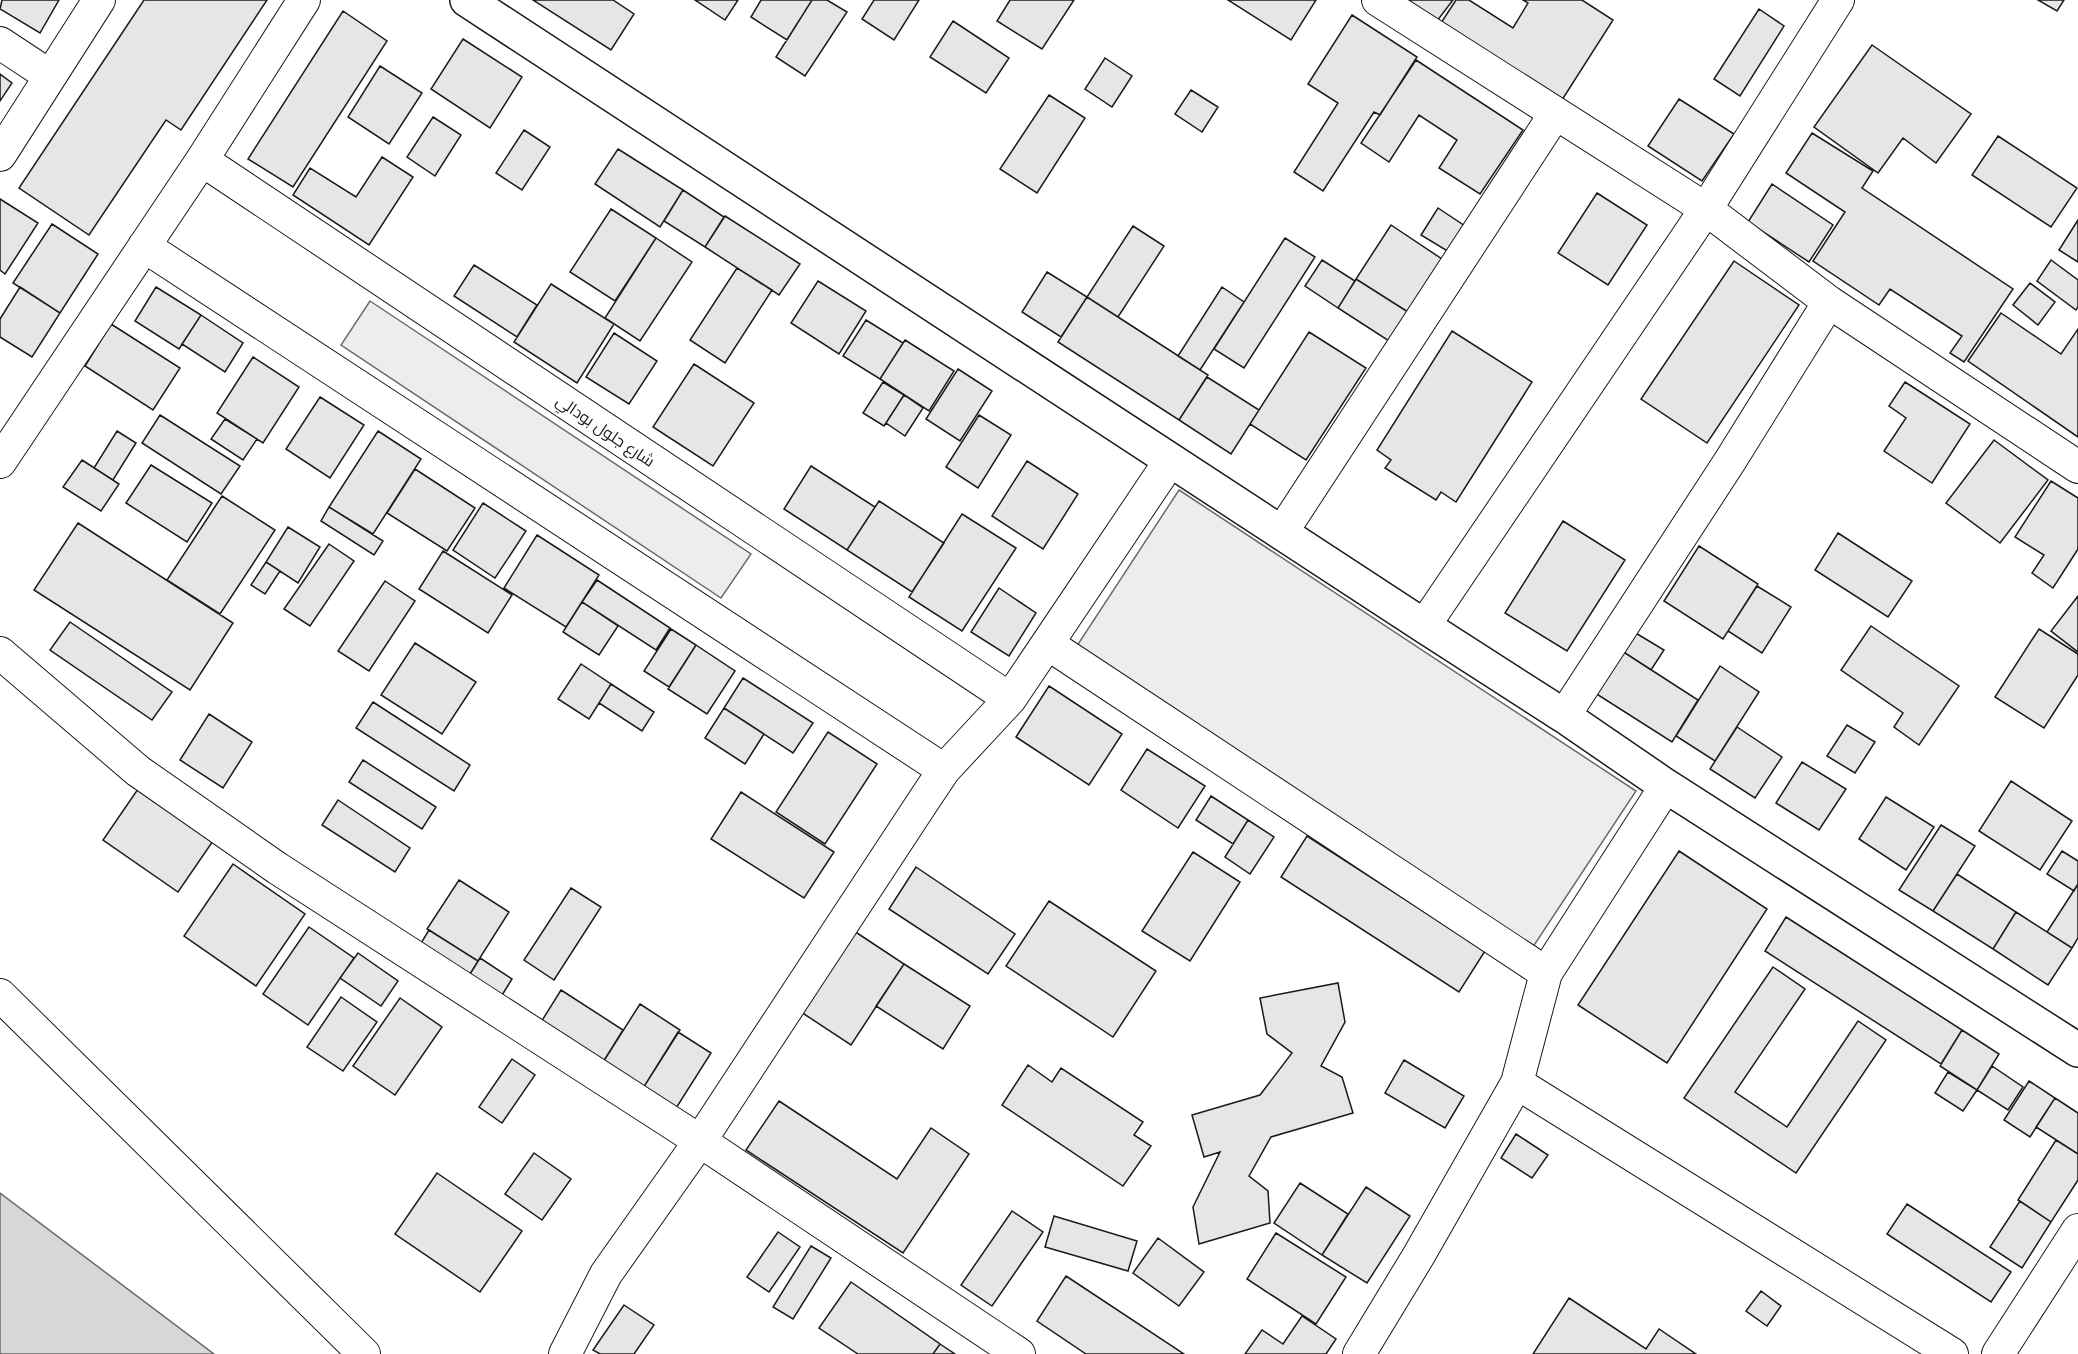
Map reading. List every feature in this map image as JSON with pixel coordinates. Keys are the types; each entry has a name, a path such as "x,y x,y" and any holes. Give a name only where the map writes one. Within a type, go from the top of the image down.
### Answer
{"main road":[{"path":"466,0 1564,716 1666,786 2078,1050"}],"street":[{"path":"0,155 99,0"},
{"path":"0,462 202,160 304,0"},
{"path":"1378,0 1706,209 1829,302 2078,467"},
{"path":"1424,626 1706,209 1838,0"},
{"path":"0,43 50,76"},
{"path":"1282,532 1555,114"},
{"name":"شارع جلول بودالي","path":"202,160 1010,699"},
{"path":"144,246 945,770"},
{"path":"1564,716 1829,302"},
{"path":"565,1354 606,1274 700,1141 945,770 1010,699 1170,461"},
{"path":"1048,644 1546,973"},
{"path":"0,653 138,771 259,855 700,1141 1019,1354"},
{"path":"1359,1354 1419,1255 1517,1083 1546,973 1666,786"},
{"path":"0,996 364,1354"},
{"path":"1517,1083 1953,1354 2001,1350 2078,1230"}],"shaded area":[{"path":"370,301 751,554 721,598 341,345"},
{"path":"1179,490 1636,791 1525,959 1069,658"},
{"path":"0,1193 214,1354 0,1354"}],"building":[{"path":"2,0 59,0 40,33 0,9"},
{"path":"144,0 267,0 181,130 166,120 89,235 19,188"},
{"path":"533,0 613,0 634,14 611,50"},
{"path":"695,0 738,0 725,20"},
{"path":"761,0 812,0 787,40 751,17"},
{"path":"812,0 827,0 847,12 805,76 776,57"},
{"path":"874,0 919,0 894,40 862,19"},
{"path":"1010,0 1074,0 1042,49 997,21"},
{"path":"1228,0 1316,0 1291,40"},
{"path":"1408,0 1453,0 1437,21"},
{"path":"1456,0 1469,0 1513,28 1528,3 1523,0 1582,0 1613,20 1562,100 1441,23"},
{"path":"2038,0 2064,0 2057,11"},
{"path":"1759,9 1784,26 1740,96 1714,79"},
{"path":"343,11 387,41 293,187 248,159"},
{"path":"1352,15 1417,57 1380,115 1374,112 1323,191 1294,172 1338,103 1308,84"},
{"path":"953,21 1009,58 986,93 930,57"},
{"path":"463,39 522,77 490,128 431,89"},
{"path":"1872,45 1971,114 1936,163 1903,138 1878,173 1814,127"},
{"path":"1105,58 1132,76 1112,107 1085,89"},
{"path":"1416,60 1523,130 1480,194 1439,168 1457,140 1419,115 1389,162 1361,143"},
{"path":"380,66 422,93 389,144 348,117"},
{"path":"0,74 12,83 0,101"},
{"path":"1191,90 1218,107 1202,132 1175,114"},
{"path":"1049,95 1085,118 1037,193 1000,169"},
{"path":"1679,99 1734,134 1702,181 1648,146"},
{"path":"433,117 461,135 435,176 407,157"},
{"path":"524,130 550,147 522,190 496,173"},
{"path":"1812,133 1873,171 1862,188 2013,289 1964,362 1950,353 1962,336 1890,289 1879,305 1813,261 1845,212 1786,173"},
{"path":"1998,136 2077,188 2051,227 1972,175"},
{"path":"618,149 683,190 660,227 595,184"},
{"path":"382,157 413,177 369,245 293,195 310,168 356,197"},
{"path":"1772,184 1833,225 1809,262 1748,222"},
{"path":"683,190 724,217 705,247 664,221"},
{"path":"1597,193 1647,225 1608,285 1558,253"},
{"path":"0,199 38,223 5,274 0,270"},
{"path":"1438,208 1465,226 1449,252 1421,235"},
{"path":"611,209 656,238 615,301 570,272"},
{"path":"725,216 800,264 779,295 705,247"},
{"path":"2078,220 2078,262 2059,250"},
{"path":"52,224 98,254 60,313 13,283"},
{"path":"1391,225 1442,259 1408,312 1356,279"},
{"path":"1133,226 1164,246 1118,317 1087,297"},
{"path":"656,238 692,262 640,341 605,318"},
{"path":"1285,238 1315,257 1244,368 1214,349"},
{"path":"1322,260 1355,281 1338,308 1305,286"},
{"path":"2051,260 2078,280 2076,310 2037,281"},
{"path":"1734,261 1799,305 1707,443 1641,399"},
{"path":"474,265 537,305 517,337 454,296"},
{"path":"737,268 772,290 725,363 690,340"},
{"path":"1047,272 1087,297 1061,337 1022,312"},
{"path":"1356,279 1408,312 1389,341 1338,308"},
{"path":"818,281 866,311 839,354 791,323"},
{"path":"2030,283 2055,302 2038,325 2013,305"},
{"path":"551,284 614,324 577,383 514,342"},
{"path":"20,287 60,313 32,357 0,337 0,319"},
{"path":"156,287 201,315 179,349 135,321"},
{"path":"1222,287 1244,302 1200,370 1178,356"},
{"path":"1087,297 1208,375 1179,420 1058,342"},
{"path":"2001,313 2061,354 2078,329 2078,437 1968,361"},
{"path":"201,315 243,343 225,372 182,344"},
{"path":"866,320 903,343 880,379 843,356"},
{"path":"111,324 180,368 153,410 85,366"},
{"path":"1452,331 1532,382 1456,502 1441,492 1436,500 1385,468 1391,460 1377,450"},
{"path":"1309,332 1366,368 1306,460 1250,424"},
{"path":"614,333 657,361 629,404 586,377"},
{"path":"905,340 954,371 929,411 880,379"},
{"path":"253,357 299,387 263,443 217,413"},
{"path":"694,364 754,403 713,466 653,427"},
{"path":"958,369 992,391 960,441 926,419"},
{"path":"1207,377 1259,410 1231,454 1179,420"},
{"path":"883,382 904,395 884,426 863,413"},
{"path":"1905,382 1970,424 1932,483 1884,451 1906,418 1889,406"},
{"path":"904,395 923,408 905,436 886,423"},
{"path":"320,397 364,425 330,478 286,449"},
{"path":"160,415 240,466 221,494 142,443"},
{"path":"979,415 1011,435 978,488 946,467"},
{"path":"225,419 257,439 243,460 211,439"},
{"path":"117,431 136,443 113,480 94,468"},
{"path":"378,431 421,459 373,534 329,507"},
{"path":"1994,440 2048,480 2000,543 1946,503"},
{"path":"82,460 119,484 101,511 63,487"},
{"path":"1027,461 1078,494 1043,549 992,516"},
{"path":"151,465 212,503 187,542 126,503"},
{"path":"811,466 875,507 847,550 784,509"},
{"path":"415,469 475,508 447,551 387,513"},
{"path":"2051,481 2078,498 2078,549 2053,588 2032,573 2044,555 2015,537"},
{"path":"222,496 275,530 220,614 167,580"},
{"path":"879,501 944,543 912,592 847,550"},
{"path":"483,503 526,531 495,578 453,550"},
{"path":"329,507 383,541 374,555 321,521"},
{"path":"962,514 1016,548 962,631 909,597"},
{"path":"1563,521 1625,560 1567,651 1505,613"},
{"path":"78,523 233,623 190,690 34,590"},
{"path":"288,527 320,547 298,583 266,562"},
{"path":"1838,533 1912,581 1888,617 1815,570"},
{"path":"537,535 599,575 566,627 504,588"},
{"path":"329,544 354,561 310,626 284,609"},
{"path":"1699,546 1758,584 1723,639 1664,601"},
{"path":"443,551 512,595 488,633 419,589"},
{"path":"266,562 280,571 265,594 251,585"},
{"path":"597,580 670,628 656,650 582,602"},
{"path":"385,581 415,601 369,671 338,651"},
{"path":"1757,586 1791,607 1762,653 1728,631"},
{"path":"999,588 1036,613 1009,656 971,632"},
{"path":"2078,596 2078,652 2051,631"},
{"path":"582,602 618,626 599,655 563,632"},
{"path":"70,622 172,692 152,720 50,650"},
{"path":"1871,626 1959,686 1919,745 1894,727 1903,713 1841,670"},
{"path":"671,629 696,645 669,687 644,671"},
{"path":"2039,629 2078,654 2078,675 2044,728 1995,697"},
{"path":"1634,632 1664,650 1651,670 1622,651"},
{"path":"415,643 476,682 442,734 381,695"},
{"path":"696,645 735,671 707,714 668,689"},
{"path":"1622,651 1698,700 1672,742 1595,693"},
{"path":"581,664 611,684 589,719 558,699"},
{"path":"1720,666 1759,692 1715,761 1676,736"},
{"path":"743,678 813,723 793,753 724,708"},
{"path":"611,684 654,712 642,731 599,703"},
{"path":"1049,686 1122,734 1089,785 1016,737"},
{"path":"373,702 470,765 454,791 356,728"},
{"path":"724,708 764,734 745,764 705,738"},
{"path":"209,714 252,742 223,788 180,760"},
{"path":"1847,725 1875,742 1855,773 1827,756"},
{"path":"1737,727 1782,757 1755,798 1710,769"},
{"path":"828,732 877,764 825,844 776,812"},
{"path":"1147,749 1205,786 1178,828 1121,790"},
{"path":"363,760 436,807 422,829 349,782"},
{"path":"1802,762 1846,789 1819,830 1776,803"},
{"path":"2011,781 2072,821 2040,870 1979,831"},
{"path":"138,789 213,841 178,892 103,840"},
{"path":"741,792 834,852 804,898 711,839"},
{"path":"1211,796 1248,820 1233,844 1196,820"},
{"path":"1886,797 1934,827 1906,870 1859,839"},
{"path":"338,800 410,848 395,872 322,825"},
{"path":"1248,820 1274,837 1250,874 1225,857"},
{"path":"1941,825 1975,846 1933,911 1899,890"},
{"path":"1307,836 1485,951 1459,992 1281,877"},
{"path":"1679,851 1767,909 1667,1063 1578,1005"},
{"path":"2062,851 2078,861 2078,884 2074,891 2047,874"},
{"path":"1193,852 1240,882 1190,961 1142,931"},
{"path":"233,864 305,914 256,986 184,936"},
{"path":"916,867 1015,934 988,974 889,909"},
{"path":"1957,874 2016,912 1993,949 1933,911"},
{"path":"459,880 509,912 478,961 427,929"},
{"path":"2078,884 2078,938 2072,948 2047,932"},
{"path":"571,888 601,907 554,980 524,960"},
{"path":"1049,901 1156,971 1113,1037 1006,966"},
{"path":"2016,912 2072,948 2048,985 1993,949"},
{"path":"1786,917 1962,1030 1941,1064 1765,951"},
{"path":"309,927 354,958 308,1025 263,994"},
{"path":"851,929 904,964 851,1045 798,1010"},
{"path":"429,930 478,961 467,979 418,948"},
{"path":"358,953 398,981 381,1006 340,978"},
{"path":"480,958 512,979 499,1000 467,979"},
{"path":"904,964 970,1006 943,1049 876,1006"},
{"path":"1773,967 1805,989 1735,1092 1787,1127 1858,1021 1886,1040 1796,1173 1684,1098"},
{"path":"1338,983 1345,1022 1321,1066 1342,1077 1353,1113 1271,1137 1249,1176 1268,1191 1270,1223 1199,1244 1193,1207 1220,1152 1204,1157 1192,1115 1260,1095 1292,1053 1267,1034 1260,998"},
{"path":"561,990 623,1030 600,1067 538,1027"},
{"path":"341,997 377,1022 343,1071 307,1047"},
{"path":"400,998 442,1027 395,1095 353,1066"},
{"path":"640,1004 680,1030 640,1093 600,1067"},
{"path":"1962,1030 1999,1054 1977,1090 1940,1066"},
{"path":"678,1032 711,1053 673,1113 640,1093"},
{"path":"512,1059 535,1075 502,1123 479,1107"},
{"path":"1404,1060 1464,1096 1445,1128 1385,1093"},
{"path":"1028,1065 1052,1082 1061,1068 1143,1122 1134,1135 1151,1146 1123,1186 1002,1105"},
{"path":"1992,1066 2023,1087 2008,1110 1977,1090"},
{"path":"1948,1072 1977,1090 1963,1111 1935,1093"},
{"path":"2029,1081 2055,1098 2030,1137 2004,1120"},
{"path":"2055,1098 2078,1113 2078,1154 2036,1127"},
{"path":"779,1101 897,1179 931,1128 969,1154 903,1253 746,1150"},
{"path":"1516,1134 1548,1155 1532,1178 1501,1158"},
{"path":"2056,1140 2078,1154 2078,1180 2051,1222 2018,1200"},
{"path":"534,1153 571,1179 542,1220 505,1194"},
{"path":"437,1173 522,1231 480,1292 395,1234"},
{"path":"1300,1183 1348,1214 1322,1255 1274,1223"},
{"path":"1366,1187 1410,1216 1367,1283 1322,1255"},
{"path":"2020,1201 2051,1222 2022,1268 1990,1247"},
{"path":"1907,1204 2011,1272 1991,1302 1887,1234"},
{"path":"1012,1211 1043,1232 992,1306 961,1285"},
{"path":"1054,1216 1137,1241 1128,1271 1045,1247"},
{"path":"778,1232 800,1247 769,1292 747,1277"},
{"path":"1276,1233 1346,1277 1316,1324 1247,1279"},
{"path":"1158,1238 1204,1272 1179,1306 1133,1273"},
{"path":"811,1246 831,1258 793,1319 773,1307"},
{"path":"1066,1276 1184,1354 1086,1354 1037,1321"},
{"path":"851,1282 940,1344 933,1354 858,1354 819,1328"},
{"path":"1761,1291 1781,1306 1767,1326 1746,1311"},
{"path":"1569,1298 1646,1349 1659,1329 1696,1354 1533,1354"},
{"path":"624,1305 654,1325 634,1354 600,1354 593,1350"},
{"path":"1302,1316 1336,1339 1326,1354 1245,1354 1262,1330 1283,1344"},
{"path":"940,1344 955,1354 933,1354"}]}
